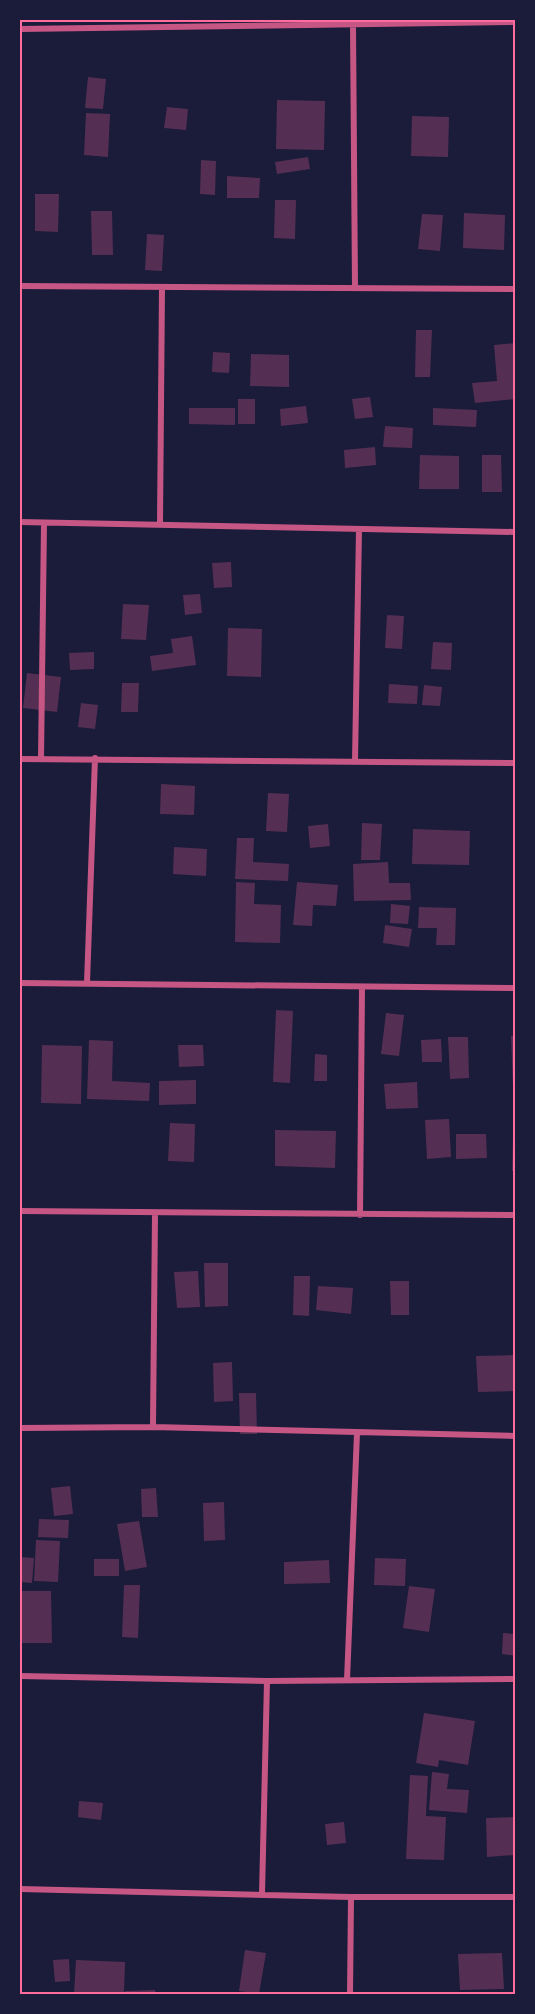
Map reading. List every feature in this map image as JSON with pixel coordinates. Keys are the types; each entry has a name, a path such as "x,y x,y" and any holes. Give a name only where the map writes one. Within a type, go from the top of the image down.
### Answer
{"street":[{"path":"20,29 516,22"},
{"path":"353,24 355,288"},
{"path":"20,286 516,289"},
{"path":"160,524 162,287"},
{"path":"20,522 516,532"},
{"path":"41,759 44,523"},
{"path":"355,761 359,529"},
{"path":"87,983 95,758"},
{"path":"20,759 516,763"},
{"path":"20,982 362,988 516,988"},
{"path":"360,1215 362,988"},
{"path":"20,1210 155,1214 516,1215"},
{"path":"153,1427 155,1214"},
{"path":"20,1428 153,1427 516,1436"},
{"path":"347,1680 357,1433"},
{"path":"20,1676 267,1681 516,1679"},
{"path":"262,1894 267,1681"},
{"path":"20,1890 351,1897 516,1897"},
{"path":"350,1995 351,1897"}],"building":[{"path":"88,77 106,79 103,109 85,108"},
{"path":"277,100 325,101 324,150 276,149"},
{"path":"167,107 188,109 186,130 164,128"},
{"path":"86,113 110,114 108,157 84,155"},
{"path":"412,116 449,117 448,157 411,156"},
{"path":"308,157 310,169 277,174 275,162"},
{"path":"201,160 216,161 215,195 200,194"},
{"path":"227,176 260,178 259,198 227,198"},
{"path":"35,194 59,194 58,232 35,231"},
{"path":"275,200 296,200 295,239 274,238"},
{"path":"91,211 112,211 113,255 92,255"},
{"path":"464,213 505,215 504,250 463,248"},
{"path":"422,214 443,215 440,251 418,249"},
{"path":"147,234 164,235 162,271 145,270"},
{"path":"416,330 432,330 430,377 415,377"},
{"path":"516,343 516,399 475,403 472,383 497,381 494,345"},
{"path":"213,352 230,353 229,373 212,372"},
{"path":"251,354 289,355 289,387 250,386"},
{"path":"370,397 373,417 355,419 352,399"},
{"path":"238,399 255,399 255,424 238,424"},
{"path":"306,406 308,423 281,426 280,409"},
{"path":"189,408 235,408 235,425 189,424"},
{"path":"433,408 477,410 476,427 433,425"},
{"path":"385,426 413,428 412,448 383,447"},
{"path":"375,447 376,465 345,468 344,450"},
{"path":"420,455 459,456 459,489 419,489"},
{"path":"482,455 501,455 502,492 482,492"},
{"path":"231,562 232,587 214,588 212,563"},
{"path":"200,594 202,613 185,615 183,595"},
{"path":"123,604 149,605 146,640 121,639"},
{"path":"387,615 404,616 402,649 385,648"},
{"path":"228,628 262,629 261,677 227,676"},
{"path":"192,636 196,665 152,671 150,656 173,653 171,639"},
{"path":"433,642 452,643 451,670 431,669"},
{"path":"94,652 94,669 70,670 69,653"},
{"path":"27,673 61,677 57,712 23,708"},
{"path":"122,683 139,683 138,712 121,712"},
{"path":"389,684 418,686 417,704 388,703"},
{"path":"424,685 442,687 440,706 422,705"},
{"path":"81,703 98,705 95,729 78,727"},
{"path":"161,784 195,786 194,815 160,814"},
{"path":"268,793 289,794 287,832 266,831"},
{"path":"362,823 382,824 380,860 361,860"},
{"path":"328,824 330,846 310,848 308,826"},
{"path":"413,829 470,831 469,865 412,864"},
{"path":"237,838 254,838 253,862 289,864 288,881 235,879"},
{"path":"174,847 207,849 206,876 173,874"},
{"path":"388,862 389,883 410,883 411,900 354,901 353,864"},
{"path":"236,882 255,883 254,904 281,905 280,943 235,942"},
{"path":"297,882 338,885 336,906 313,905 312,926 293,925"},
{"path":"391,904 410,906 408,924 390,923"},
{"path":"419,907 456,908 455,945 436,945 437,928 418,928"},
{"path":"385,925 412,929 409,947 383,943"},
{"path":"276,1010 293,1011 290,1083 273,1082"},
{"path":"386,1013 404,1015 399,1056 381,1054"},
{"path":"516,1035 516,1088 513,1088 511,1036"},
{"path":"448,1037 468,1037 469,1078 450,1079"},
{"path":"441,1039 442,1062 422,1062 421,1040"},
{"path":"89,1040 113,1041 112,1081 150,1083 149,1101 87,1099"},
{"path":"42,1045 82,1046 81,1104 41,1103"},
{"path":"178,1045 203,1045 204,1066 179,1067"},
{"path":"315,1054 327,1055 327,1081 314,1081"},
{"path":"196,1080 196,1104 159,1105 159,1081"},
{"path":"417,1082 418,1108 386,1109 384,1084"},
{"path":"449,1119 451,1157 427,1159 425,1120"},
{"path":"170,1123 195,1124 194,1162 168,1161"},
{"path":"275,1130 336,1131 335,1168 275,1166"},
{"path":"456,1134 486,1134 487,1158 456,1159"},
{"path":"513,1136 516,1136 516,1171 512,1171"},
{"path":"204,1263 228,1263 228,1306 205,1307"},
{"path":"198,1271 200,1307 177,1308 174,1272"},
{"path":"294,1276 310,1276 309,1316 293,1315"},
{"path":"390,1281 409,1281 409,1315 391,1315"},
{"path":"318,1286 353,1288 351,1314 316,1310"},
{"path":"516,1355 516,1391 478,1392 476,1356"},
{"path":"232,1362 233,1401 214,1402 213,1363"},
{"path":"239,1393 256,1393 257,1434 240,1434"},
{"path":"70,1486 73,1514 54,1516 51,1488"},
{"path":"156,1488 158,1517 142,1517 141,1489"},
{"path":"224,1502 225,1540 204,1541 203,1503"},
{"path":"39,1519 69,1520 68,1538 38,1537"},
{"path":"139,1521 147,1567 125,1571 117,1524"},
{"path":"36,1540 60,1541 58,1582 34,1581"},
{"path":"20,1557 34,1558 32,1583 20,1582"},
{"path":"375,1558 406,1559 405,1586 374,1585"},
{"path":"94,1559 119,1559 119,1576 94,1576"},
{"path":"329,1560 330,1583 284,1584 284,1562"},
{"path":"124,1585 140,1585 138,1638 122,1637"},
{"path":"409,1586 435,1589 429,1632 403,1628"},
{"path":"20,1591 51,1591 52,1643 20,1643"},
{"path":"503,1633 516,1634 516,1656 502,1654"},
{"path":"424,1713 475,1721 468,1765 439,1760 438,1767 416,1763"},
{"path":"432,1772 449,1774 447,1789 469,1790 467,1813 429,1810"},
{"path":"410,1775 428,1776 426,1816 446,1817 444,1860 406,1859"},
{"path":"79,1801 103,1803 101,1820 78,1817"},
{"path":"514,1817 515,1855 487,1857 486,1818"},
{"path":"344,1822 346,1843 327,1845 325,1824"},
{"path":"245,1950 266,1953 259,1994 239,1991"},
{"path":"502,1953 504,1989 460,1990 458,1954"},
{"path":"69,1959 70,1981 55,1982 53,1960"},
{"path":"76,1960 125,1962 124,1994 74,1994"},
{"path":"155,1990 156,1994 125,1994 125,1991"}]}
